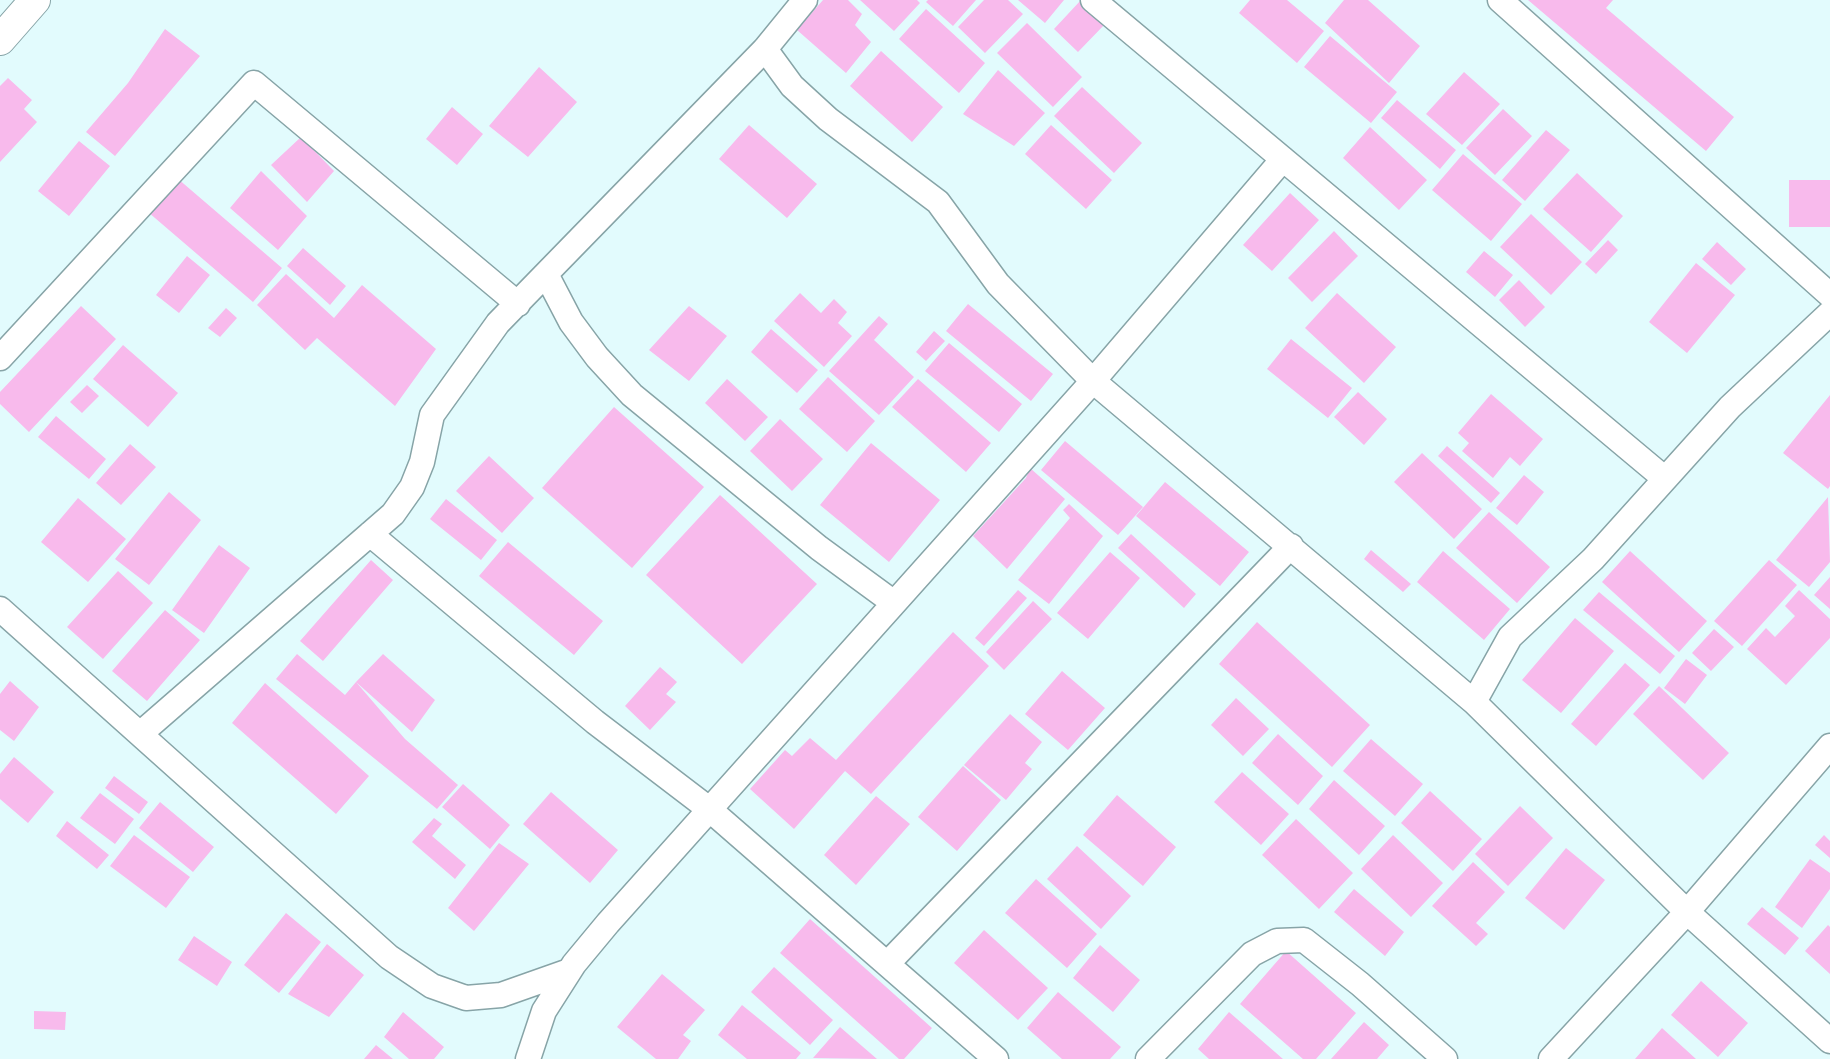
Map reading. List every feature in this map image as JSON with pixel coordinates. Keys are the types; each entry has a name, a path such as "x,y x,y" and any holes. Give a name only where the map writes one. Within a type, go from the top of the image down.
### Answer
{"street":[{"path":"0,40 35,0"},
{"path":"140,734 393,514 412,487 422,461 432,415 498,323 547,276 765,49 805,0"},
{"path":"1093,0 1664,478"},
{"path":"1500,0 1830,295"},
{"path":"765,49 792,86 828,119 938,202 998,284 1093,381 1474,702 1687,912 1830,1041"},
{"path":"0,358 254,83 518,304"},
{"path":"534,1056 544,1011 569,971 709,809 1093,381 1283,159"},
{"path":"547,276 571,322 597,357 632,395 819,548 894,603"},
{"path":"1474,702 1510,637 1593,559 1730,407 1830,313"},
{"path":"370,534 595,722 709,809 996,1059"},
{"path":"887,964 1291,546"},
{"path":"0,609 388,957 432,986 466,998 501,995 569,971"},
{"path":"1551,1059 1687,912 1830,746"},
{"path":"1148,1059 1252,954 1277,941 1304,940 1360,984 1445,1059"}],"building":[{"path":"823,0 848,0 862,14 855,25 871,42 846,73 797,30"},
{"path":"860,0 917,0 920,3 894,31"},
{"path":"976,0 953,26 926,2"},
{"path":"984,0 1008,0 1023,14 985,53 958,27"},
{"path":"1018,0 1064,0 1045,23"},
{"path":"1081,0 1106,23 1078,52 1054,29"},
{"path":"1250,0 1287,0 1324,31 1297,63 1239,13"},
{"path":"1344,0 1368,0 1420,46 1389,83 1325,23"},
{"path":"1528,0 1613,0 1606,8 1734,117 1706,151"},
{"path":"926,9 985,63 959,93 899,39"},
{"path":"1027,23 1082,77 1053,107 997,53"},
{"path":"165,29 200,56 115,156 86,132 128,83"},
{"path":"1330,36 1397,92 1371,123 1304,67"},
{"path":"881,51 943,107 912,142 850,86"},
{"path":"539,67 577,102 528,157 489,126"},
{"path":"998,70 1045,113 1014,146 963,114"},
{"path":"1464,72 1500,104 1462,145 1426,114"},
{"path":"8,78 32,100 24,109 37,122 0,162 0,86"},
{"path":"1082,87 1142,143 1114,173 1054,116"},
{"path":"1397,100 1456,150 1440,169 1381,118"},
{"path":"452,107 483,134 457,165 426,139"},
{"path":"1503,109 1532,136 1495,175 1466,148"},
{"path":"749,125 817,184 787,218 719,159"},
{"path":"1051,125 1112,180 1086,209 1025,154"},
{"path":"1370,127 1427,180 1399,210 1343,158"},
{"path":"1546,130 1570,150 1525,201 1502,180"},
{"path":"301,137 334,171 307,202 271,165"},
{"path":"79,141 110,166 69,216 38,191"},
{"path":"1463,154 1522,204 1491,241 1432,190"},
{"path":"261,171 307,216 278,250 230,208"},
{"path":"1577,173 1623,216 1591,252 1543,209"},
{"path":"177,178 282,268 253,302 148,212"},
{"path":"1789,180 1830,180 1830,227 1789,227"},
{"path":"1290,193 1319,220 1272,271 1243,245"},
{"path":"1531,214 1582,262 1551,295 1500,247"},
{"path":"1334,231 1358,256 1312,302 1288,278"},
{"path":"1608,240 1618,250 1596,274 1585,264"},
{"path":"1717,242 1746,269 1731,285 1702,259"},
{"path":"303,248 346,286 330,305 287,266"},
{"path":"1484,251 1513,275 1495,297 1466,272"},
{"path":"187,256 210,275 179,313 156,295"},
{"path":"1696,263 1735,295 1687,353 1649,322"},
{"path":"286,274 334,318 362,285 436,349 395,406 317,338 305,350 257,305"},
{"path":"1519,280 1545,307 1525,327 1499,300"},
{"path":"800,293 821,313 834,299 847,312 838,323 852,336 824,367 774,321"},
{"path":"1337,293 1396,347 1364,383 1305,328"},
{"path":"968,304 1053,374 1031,401 946,331"},
{"path":"81,306 116,339 29,432 0,404 0,392"},
{"path":"689,306 727,336 689,381 649,350"},
{"path":"226,308 237,318 220,337 208,328"},
{"path":"879,316 888,324 874,340 914,377 879,415 829,371"},
{"path":"771,329 818,370 797,393 751,352"},
{"path":"934,331 945,341 926,361 916,352"},
{"path":"1291,339 1352,388 1328,418 1267,369"},
{"path":"949,343 1022,404 999,432 925,371"},
{"path":"123,345 178,393 148,427 93,379"},
{"path":"828,377 875,421 847,452 799,409"},
{"path":"727,379 768,417 745,441 705,403"},
{"path":"918,379 991,443 966,472 892,407"},
{"path":"87,385 99,396 82,413 70,402"},
{"path":"1358,392 1387,419 1364,445 1334,417"},
{"path":"1491,394 1543,439 1520,466 1510,457 1493,478 1462,451 1469,443 1458,433"},
{"path":"1830,395 1830,486 1828,489 1783,453"},
{"path":"614,407 704,487 632,568 542,488"},
{"path":"56,416 106,459 89,479 38,437"},
{"path":"780,419 823,459 792,491 750,451"},
{"path":"1065,441 1143,507 1118,535 1041,470"},
{"path":"871,443 940,500 889,562 820,505"},
{"path":"130,444 156,467 121,505 96,483"},
{"path":"1447,446 1500,493 1491,503 1438,456"},
{"path":"1422,453 1482,509 1454,539 1394,482"},
{"path":"489,456 534,498 502,533 456,491"},
{"path":"1030,468 1065,499 1007,569 973,536 1026,478"},
{"path":"1524,475 1544,492 1517,525 1496,508"},
{"path":"1165,482 1249,552 1220,586 1136,516"},
{"path":"169,492 201,520 149,585 115,559"},
{"path":"720,495 817,584 742,664 646,575"},
{"path":"1828,497 1830,562 1809,587 1776,560"},
{"path":"78,498 126,539 88,582 41,542"},
{"path":"446,499 497,540 481,560 430,519"},
{"path":"1069,504 1103,536 1049,604 1018,580 1070,518 1063,510"},
{"path":"1489,512 1550,567 1517,603 1456,548"},
{"path":"1131,534 1196,594 1184,608 1118,548"},
{"path":"508,542 603,621 574,655 479,576"},
{"path":"219,545 250,568 204,633 172,610"},
{"path":"1371,550 1411,584 1403,592 1364,559"},
{"path":"1443,551 1510,609 1484,640 1417,582"},
{"path":"1630,551 1707,621 1679,652 1602,582"},
{"path":"1110,552 1140,578 1088,639 1057,613"},
{"path":"371,560 393,580 323,661 300,641"},
{"path":"1769,560 1797,585 1742,646 1714,621"},
{"path":"118,571 153,603 103,659 67,627"},
{"path":"1830,577 1830,609 1814,595"},
{"path":"1018,590 1027,598 984,646 975,638"},
{"path":"1799,590 1830,619 1830,638 1786,685 1747,649 1766,628 1775,637 1795,616 1785,606"},
{"path":"1599,592 1675,656 1660,674 1583,610"},
{"path":"1033,601 1052,619 1004,670 986,652"},
{"path":"165,610 200,640 147,701 112,671"},
{"path":"1575,618 1614,651 1561,713 1522,680"},
{"path":"1257,622 1370,725 1332,767 1219,664"},
{"path":"1714,629 1734,647 1711,671 1692,653"},
{"path":"953,632 989,666 871,794 845,771 794,829 750,789 785,750 792,756 810,738 836,760"},
{"path":"297,654 345,695 356,682 405,739 458,785 437,809 276,679"},
{"path":"383,654 435,700 412,732 356,682"},
{"path":"1686,659 1707,675 1685,704 1664,688"},
{"path":"1625,663 1650,685 1596,746 1571,724"},
{"path":"660,667 677,682 666,694 676,702 650,730 625,706"},
{"path":"1062,671 1105,708 1068,750 1025,714"},
{"path":"10,681 39,707 14,741 0,730 0,694"},
{"path":"265,683 369,776 336,814 232,723"},
{"path":"1659,686 1729,753 1703,780 1633,714"},
{"path":"1236,698 1269,729 1243,756 1211,725"},
{"path":"1010,714 1042,742 1025,763 1032,769 1006,800 964,765"},
{"path":"1278,734 1323,776 1298,805 1252,763"},
{"path":"1371,739 1423,784 1395,816 1343,771"},
{"path":"14,757 54,792 28,823 0,799 0,774"},
{"path":"963,766 1001,800 957,851 918,817"},
{"path":"1242,772 1289,814 1261,845 1214,802"},
{"path":"114,776 148,802 139,814 105,788"},
{"path":"1334,780 1385,826 1359,855 1309,809"},
{"path":"463,784 510,825 490,849 442,807"},
{"path":"1430,791 1482,839 1453,871 1401,823"},
{"path":"551,792 618,850 590,883 523,824"},
{"path":"100,793 134,819 115,844 80,818"},
{"path":"1117,795 1176,847 1143,886 1083,835"},
{"path":"876,796 910,824 856,885 824,855"},
{"path":"160,802 214,847 193,872 139,828"},
{"path":"1520,806 1553,838 1508,886 1475,854"},
{"path":"434,818 442,824 432,836 466,865 455,879 412,842"},
{"path":"1296,819 1353,873 1319,909 1262,855"},
{"path":"67,821 109,855 97,869 56,836"},
{"path":"134,835 190,877 166,908 110,866"},
{"path":"1393,835 1443,883 1411,917 1361,869"},
{"path":"1824,835 1830,841 1830,858 1815,845"},
{"path":"499,843 529,864 474,931 448,908"},
{"path":"1077,846 1131,896 1101,929 1047,879"},
{"path":"1566,848 1605,880 1564,930 1525,898"},
{"path":"1810,859 1830,873 1830,889 1802,928 1775,907"},
{"path":"1473,862 1505,892 1476,923 1488,934 1476,946 1432,906"},
{"path":"1036,879 1097,934 1067,968 1005,913"},
{"path":"1354,889 1404,932 1385,956 1334,912"},
{"path":"1762,907 1799,938 1785,955 1747,924"},
{"path":"286,913 321,942 279,993 244,965"},
{"path":"810,919 932,1028 904,1059 899,1059 780,953"},
{"path":"1828,925 1830,927 1830,974 1805,951"},
{"path":"984,930 1048,988 1018,1020 954,963"},
{"path":"194,936 232,962 217,986 178,960"},
{"path":"327,944 364,975 329,1017 288,994"},
{"path":"1100,945 1140,980 1113,1012 1073,978"},
{"path":"1286,951 1356,1013 1316,1059 1303,1059 1240,1004"},
{"path":"774,967 833,1020 810,1045 751,992"},
{"path":"662,974 705,1010 683,1035 691,1041 678,1059 656,1059 617,1027"},
{"path":"1701,981 1748,1023 1718,1057 1671,1015"},
{"path":"1058,992 1121,1047 1110,1059 1062,1059 1027,1028"},
{"path":"742,1005 801,1053 796,1059 747,1059 718,1035"},
{"path":"34,1011 66,1012 65,1030 34,1029"},
{"path":"403,1012 444,1047 434,1059 409,1059 384,1037"},
{"path":"1229,1012 1283,1059 1209,1059 1198,1049"},
{"path":"1364,1022 1389,1045 1377,1059 1331,1059"},
{"path":"840,1027 877,1059 813,1058"},
{"path":"1662,1028 1696,1059 1635,1059"},
{"path":"376,1045 393,1059 364,1059"}]}
